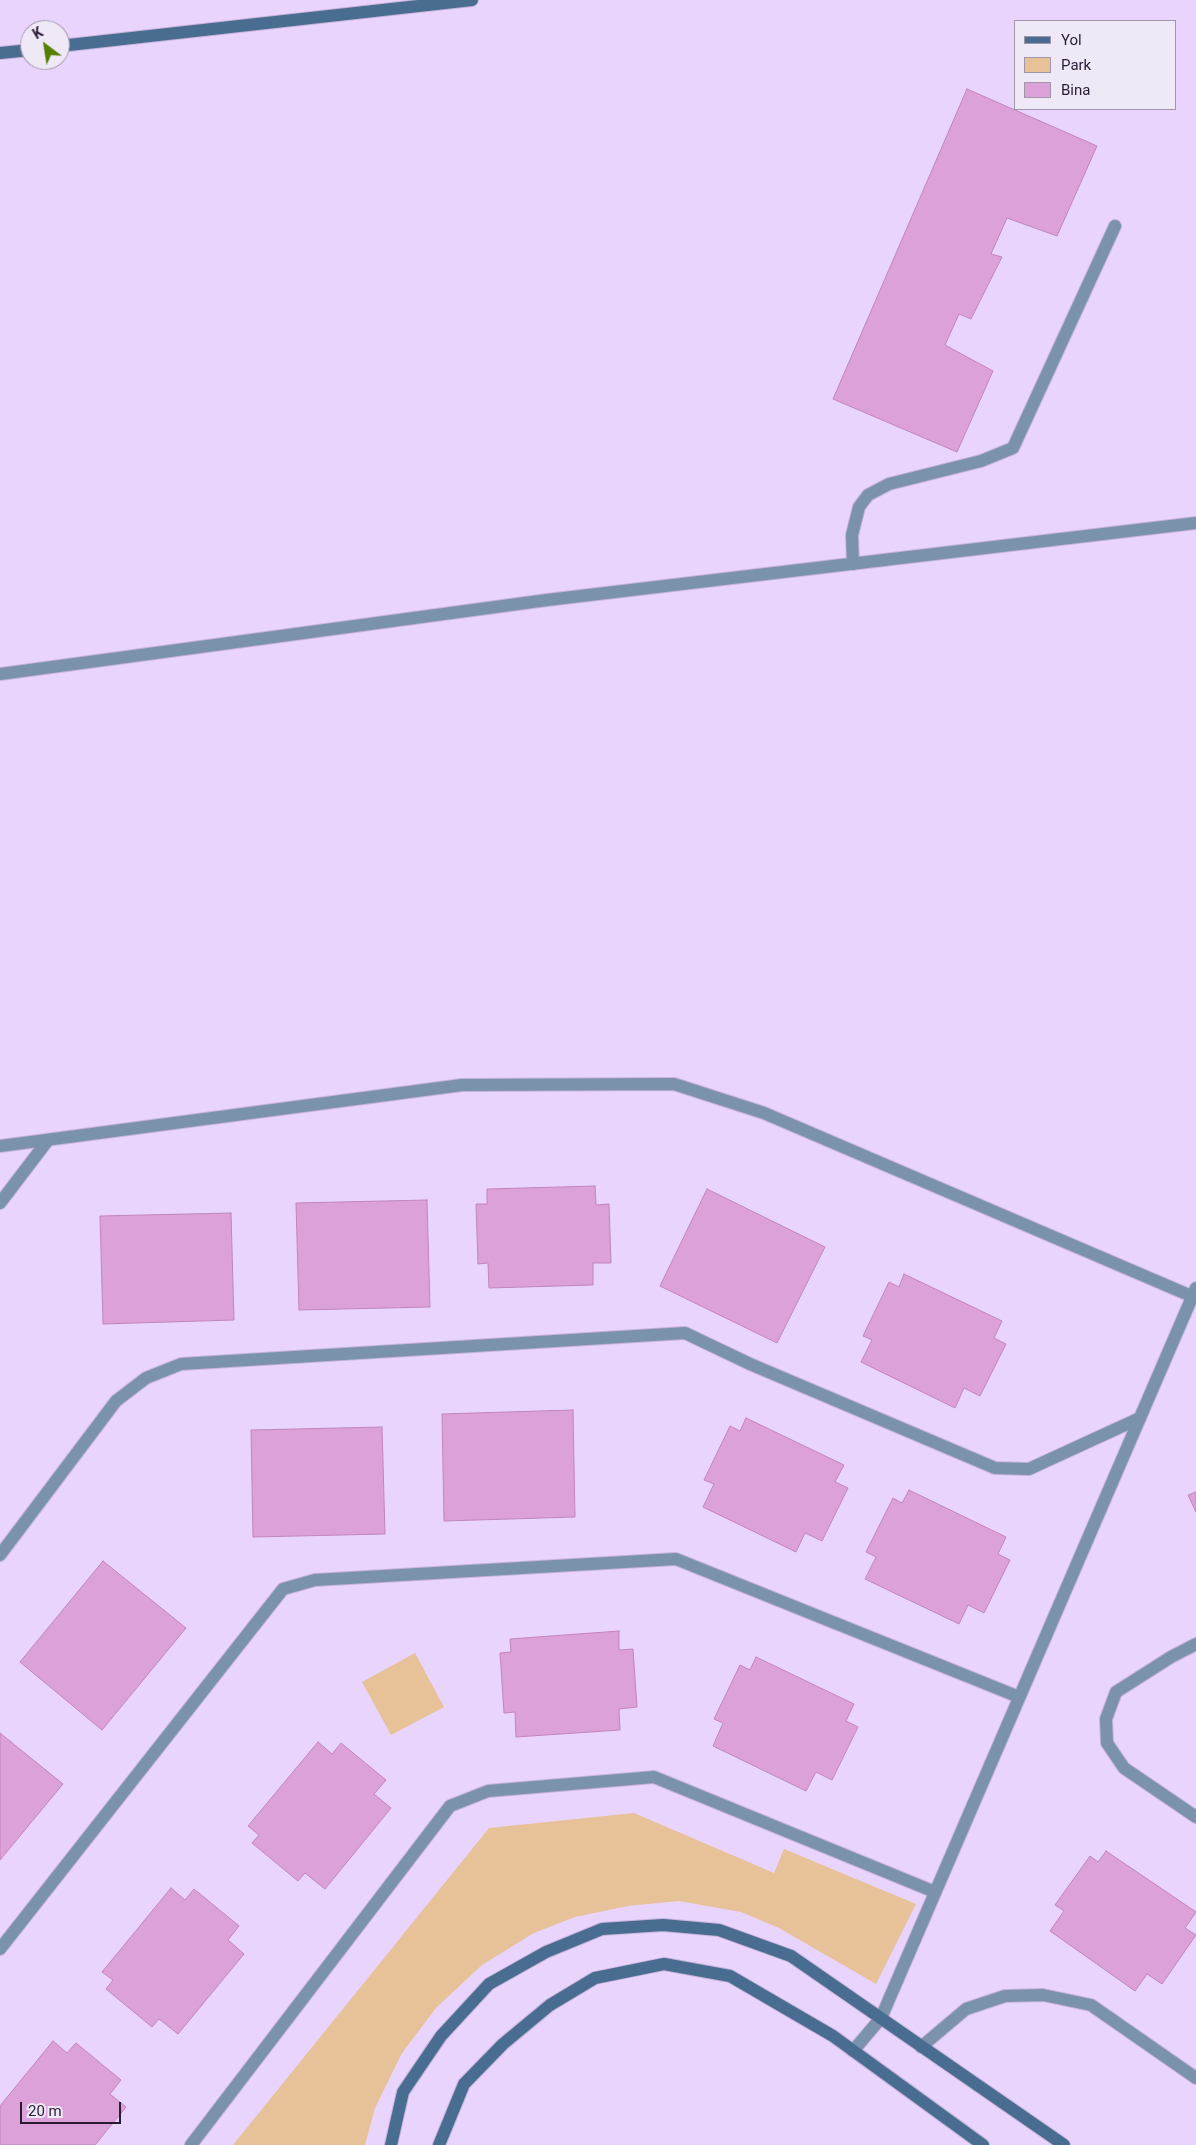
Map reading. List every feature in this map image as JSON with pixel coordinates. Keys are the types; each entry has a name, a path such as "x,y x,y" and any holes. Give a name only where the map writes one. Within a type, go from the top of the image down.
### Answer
{"street":[{"path":"70,45 472,0"},
{"path":"0,53 20,51"},
{"path":"852,564 852,535 859,507 868,495 889,484 981,461 1013,448 1116,226"},
{"path":"0,674 548,600 1196,523"},
{"path":"0,1146 462,1085 674,1084 764,1113 1195,1294 881,2018 853,2051"},
{"path":"0,1203 48,1140"},
{"path":"0,1555 116,1401 146,1378 182,1364 685,1333 750,1364 995,1468 1028,1469 1140,1418"},
{"path":"0,1949 283,1589 315,1580 676,1559 1019,1697"},
{"path":"1196,1644 1171,1657 1116,1692 1106,1719 1107,1743 1124,1768 1196,1817"},
{"path":"191,2145 450,1806 488,1791 654,1777 935,1892"},
{"path":"391,2145 403,2092 441,2036 489,1984 546,1952 602,1929 664,1926 719,1930 791,1956 1064,2145"},
{"path":"439,2145 464,2084 503,2044 550,2005 595,1978 664,1964 730,1976 833,2036 982,2145"},
{"path":"921,2047 966,2009 1005,1996 1043,1994 1091,2006 1196,2078"}],"green space":[{"path":"415,1653 444,1707 391,1735 362,1682"},
{"path":"634,1813 774,1873 784,1849 916,1904 876,1984 779,1928 741,1912 679,1901 628,1906 575,1917 534,1933 482,1965 436,2008 402,2053 375,2108 365,2145 233,2145 489,1828"}],"building":[{"path":"967,89 1097,146 1057,236 1007,218 991,254 1002,257 971,319 959,314 945,345 993,371 957,452 833,399"},
{"path":"595,1186 596,1205 609,1204 611,1263 593,1263 593,1285 489,1288 488,1263 478,1264 476,1204 487,1204 487,1189"},
{"path":"707,1189 825,1247 777,1343 660,1286"},
{"path":"427,1200 430,1307 299,1310 296,1203"},
{"path":"231,1213 234,1320 103,1324 100,1216"},
{"path":"904,1274 1002,1321 994,1338 1006,1344 980,1396 964,1388 955,1408 861,1362 872,1340 863,1336 889,1282 899,1287"},
{"path":"573,1410 575,1517 444,1521 442,1414"},
{"path":"746,1418 844,1465 835,1482 848,1488 822,1541 805,1533 796,1552 703,1507 714,1484 704,1480 730,1426 740,1431"},
{"path":"382,1427 385,1534 253,1537 251,1430"},
{"path":"909,1490 1006,1537 998,1554 1010,1560 984,1613 968,1605 959,1624 865,1579 876,1557 866,1552 893,1498 902,1503"},
{"path":"1196,1492 1196,1512 1188,1495"},
{"path":"103,1561 186,1628 102,1730 20,1662"},
{"path":"619,1631 619,1650 633,1649 637,1707 619,1709 620,1730 516,1737 515,1712 504,1713 500,1653 511,1652 510,1639"},
{"path":"756,1657 854,1704 846,1721 858,1727 832,1780 816,1772 806,1791 713,1746 723,1723 714,1719 740,1665 750,1670"},
{"path":"0,1733 63,1784 0,1860"},
{"path":"318,1742 332,1754 341,1743 386,1780 374,1794 391,1808 325,1889 305,1873 298,1881 252,1843 259,1835 248,1826"},
{"path":"1106,1851 1196,1912 1185,1928 1196,1935 1162,1984 1147,1974 1135,1991 1050,1931 1064,1911 1055,1905 1090,1856 1098,1862"},
{"path":"171,1888 185,1900 194,1889 239,1926 228,1940 244,1954 178,2034 159,2019 152,2027 106,1989 113,1980 102,1972"},
{"path":"53,2041 67,2053 76,2043 121,2080 110,2094 126,2107 95,2145 0,2145 0,2106"}]}
